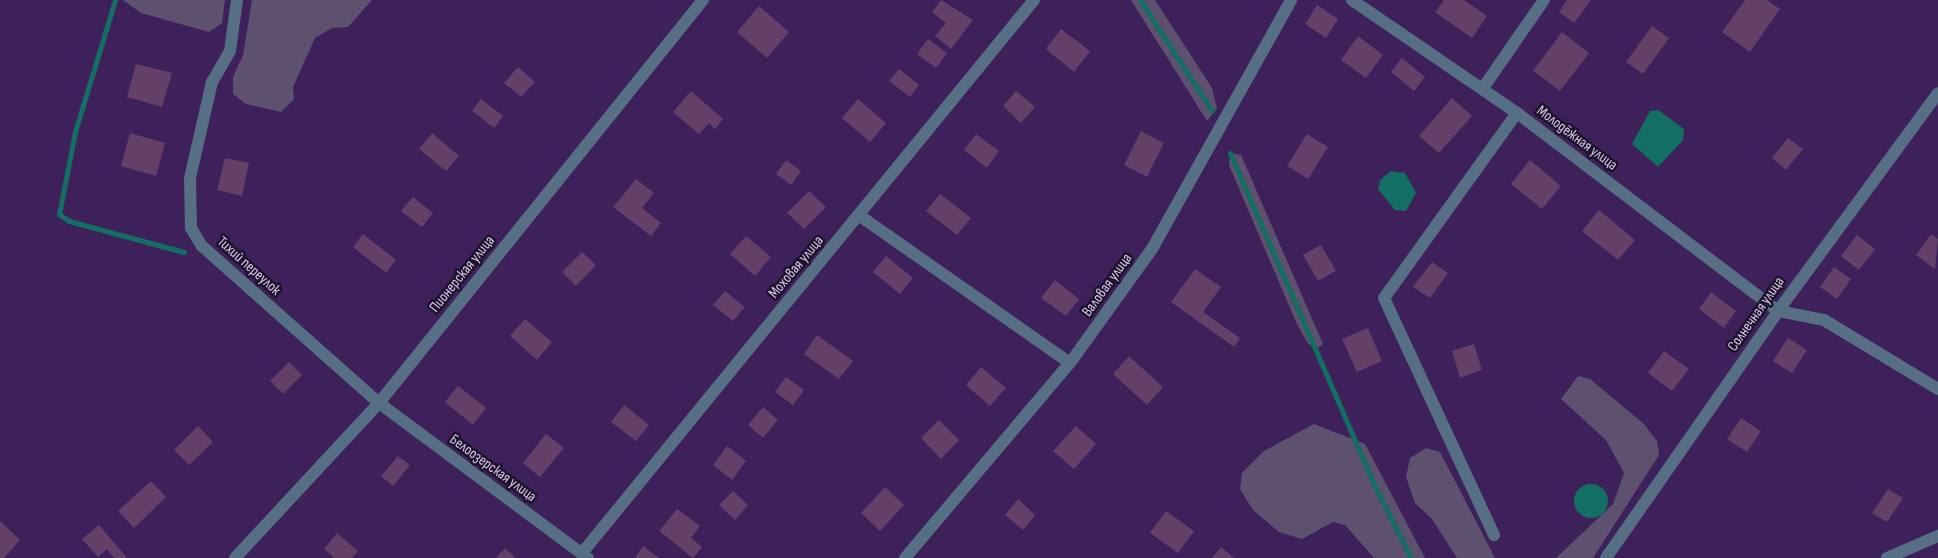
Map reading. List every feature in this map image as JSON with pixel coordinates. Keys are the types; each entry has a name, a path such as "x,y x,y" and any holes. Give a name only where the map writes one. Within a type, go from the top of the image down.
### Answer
{"street":[{"name":"Тихий переулок","path":"237,0 230,51 212,82 190,178 192,228 202,246 379,404"},
{"name":"Пионерская улица","path":"234,558 379,404 703,0"},
{"name":"Моховая улица","path":"585,556 1034,0"},
{"name":"Валовая улица","path":"905,558 1070,363 1152,250 1291,0"},
{"name":"Молодёжная улица","path":"1352,0 1483,88 1778,310"},
{"path":"1483,88 1544,0"},
{"name":"Солнечная улица","path":"1606,558 1778,310 1938,93"},
{"path":"1494,535 1384,298 1517,113"},
{"path":"860,216 1070,363"},
{"path":"1778,310 1824,320 1938,389"},
{"name":"Белоозерская улица","path":"379,404 585,556"},
{"path":"1887,558 1938,536"}],"shaded area":[{"path":"123,0 225,0 222,23 209,32 141,13"},
{"path":"252,0 372,0 348,27 332,28 315,38 293,87 294,99 281,112 246,104 233,94 233,77 243,55"},
{"path":"1131,0 1155,0 1212,88 1217,108 1207,121"},
{"path":"1658,110 1684,129 1683,140 1658,167 1632,144 1650,111"},
{"path":"1230,153 1241,155 1323,344 1318,348 1308,344 1296,322 1229,165"},
{"path":"1391,171 1405,173 1416,193 1406,211 1395,210 1378,189 1380,180"},
{"path":"1578,376 1590,379 1644,424 1657,441 1659,455 1593,558 1556,558 1613,504 1624,473 1606,440 1561,399"},
{"path":"1314,424 1365,444 1425,558 1374,558 1345,525 1333,522 1302,539 1279,532 1253,510 1240,489 1242,473 1264,451"},
{"path":"1426,448 1440,452 1495,558 1457,558 1432,519 1415,503 1406,477 1410,458"},
{"path":"1591,484 1603,489 1608,501 1603,513 1591,518 1579,513 1574,501 1579,489"}],"building":[{"path":"941,0 973,20 951,49 935,36 946,23 932,12"},
{"path":"1444,0 1464,0 1487,16 1472,38 1435,12"},
{"path":"1567,0 1591,0 1574,23 1559,12"},
{"path":"1745,0 1767,0 1780,9 1750,52 1722,32"},
{"path":"1317,5 1338,19 1326,38 1305,24"},
{"path":"759,6 789,32 767,58 737,32"},
{"path":"1652,26 1669,38 1643,74 1626,62"},
{"path":"1061,29 1090,51 1074,72 1046,49"},
{"path":"1562,32 1589,53 1560,91 1533,71"},
{"path":"1358,36 1383,55 1366,78 1341,60"},
{"path":"928,39 947,53 936,68 917,54"},
{"path":"1402,58 1425,77 1414,91 1391,72"},
{"path":"136,64 172,73 162,107 127,97"},
{"path":"518,67 535,82 521,97 504,83"},
{"path":"899,69 919,85 910,97 889,81"},
{"path":"691,91 723,119 715,129 709,123 699,134 673,112"},
{"path":"1016,91 1035,107 1021,123 1003,106"},
{"path":"1452,98 1472,116 1439,153 1419,136"},
{"path":"481,99 503,116 494,128 472,111"},
{"path":"858,99 886,123 870,142 842,118"},
{"path":"1141,131 1164,143 1147,177 1124,165"},
{"path":"130,133 165,143 156,176 121,166"},
{"path":"432,133 459,156 446,171 419,149"},
{"path":"976,134 999,151 987,168 964,150"},
{"path":"1307,134 1328,147 1308,179 1287,166"},
{"path":"1788,138 1803,149 1786,170 1772,158"},
{"path":"225,158 249,163 242,196 217,190"},
{"path":"786,160 801,171 791,185 776,174"},
{"path":"1530,160 1561,186 1542,209 1511,184"},
{"path":"636,179 654,193 642,208 661,223 651,236 613,207"},
{"path":"809,191 826,207 804,229 787,213"},
{"path":"940,194 971,218 957,235 926,211"},
{"path":"413,197 433,213 422,227 401,211"},
{"path":"1599,210 1635,240 1618,260 1582,231"},
{"path":"363,234 396,260 386,273 353,247"},
{"path":"1931,234 1938,239 1935,269 1916,255"},
{"path":"1857,235 1875,249 1859,270 1841,256"},
{"path":"746,236 771,257 755,276 730,254"},
{"path":"1321,245 1336,271 1318,281 1303,255"},
{"path":"582,252 596,265 576,286 562,272"},
{"path":"886,256 913,278 900,294 873,272"},
{"path":"1432,262 1448,273 1430,298 1413,287"},
{"path":"1834,267 1851,279 1837,299 1820,287"},
{"path":"1195,269 1221,287 1203,312 1240,338 1234,347 1171,302"},
{"path":"1055,280 1079,299 1066,316 1041,298"},
{"path":"725,291 745,307 733,321 713,305"},
{"path":"1711,292 1736,311 1724,328 1699,309"},
{"path":"525,319 552,342 537,360 510,336"},
{"path":"1368,328 1382,361 1357,372 1342,339"},
{"path":"817,335 853,361 839,379 804,354"},
{"path":"1788,338 1807,350 1792,373 1773,361"},
{"path":"1474,344 1482,370 1460,378 1452,351"},
{"path":"1664,351 1689,369 1672,391 1648,373"},
{"path":"1129,356 1163,387 1147,405 1113,374"},
{"path":"289,362 302,375 283,394 270,381"},
{"path":"981,367 1006,388 990,406 966,385"},
{"path":"786,377 804,390 793,405 775,392"},
{"path":"458,386 486,408 473,425 445,402"},
{"path":"624,405 649,425 636,441 611,422"},
{"path":"763,407 778,420 763,438 748,425"},
{"path":"1741,418 1761,431 1747,452 1727,439"},
{"path":"939,420 959,440 941,459 921,438"},
{"path":"198,426 213,442 189,465 174,450"},
{"path":"1076,426 1096,444 1074,469 1053,451"},
{"path":"546,434 564,448 540,477 523,463"},
{"path":"727,446 746,461 732,480 713,465"},
{"path":"398,456 410,465 393,486 381,476"},
{"path":"151,481 166,497 134,528 118,511"},
{"path":"885,487 904,505 880,531 861,513"},
{"path":"1888,489 1903,498 1887,522 1872,513"},
{"path":"733,491 748,505 735,520 719,505"},
{"path":"1018,499 1035,515 1023,530 1005,515"},
{"path":"677,509 700,526 691,538 702,547 693,558 659,531"},
{"path":"1166,511 1194,531 1178,553 1150,533"},
{"path":"0,521 20,540 4,558 0,558"},
{"path":"99,525 127,558 114,558 107,549 98,557 82,539"},
{"path":"337,533 358,551 352,558 334,558 324,549"},
{"path":"643,546 659,558 635,558"},
{"path":"1221,547 1234,558 1212,558"},
{"path":"505,548 516,558 496,558"}],"waterway":[{"path":"115,0 75,132 59,214 69,221 184,252"},
{"path":"1140,0 1212,111"},
{"path":"1230,153 1371,478 1411,558"}]}
